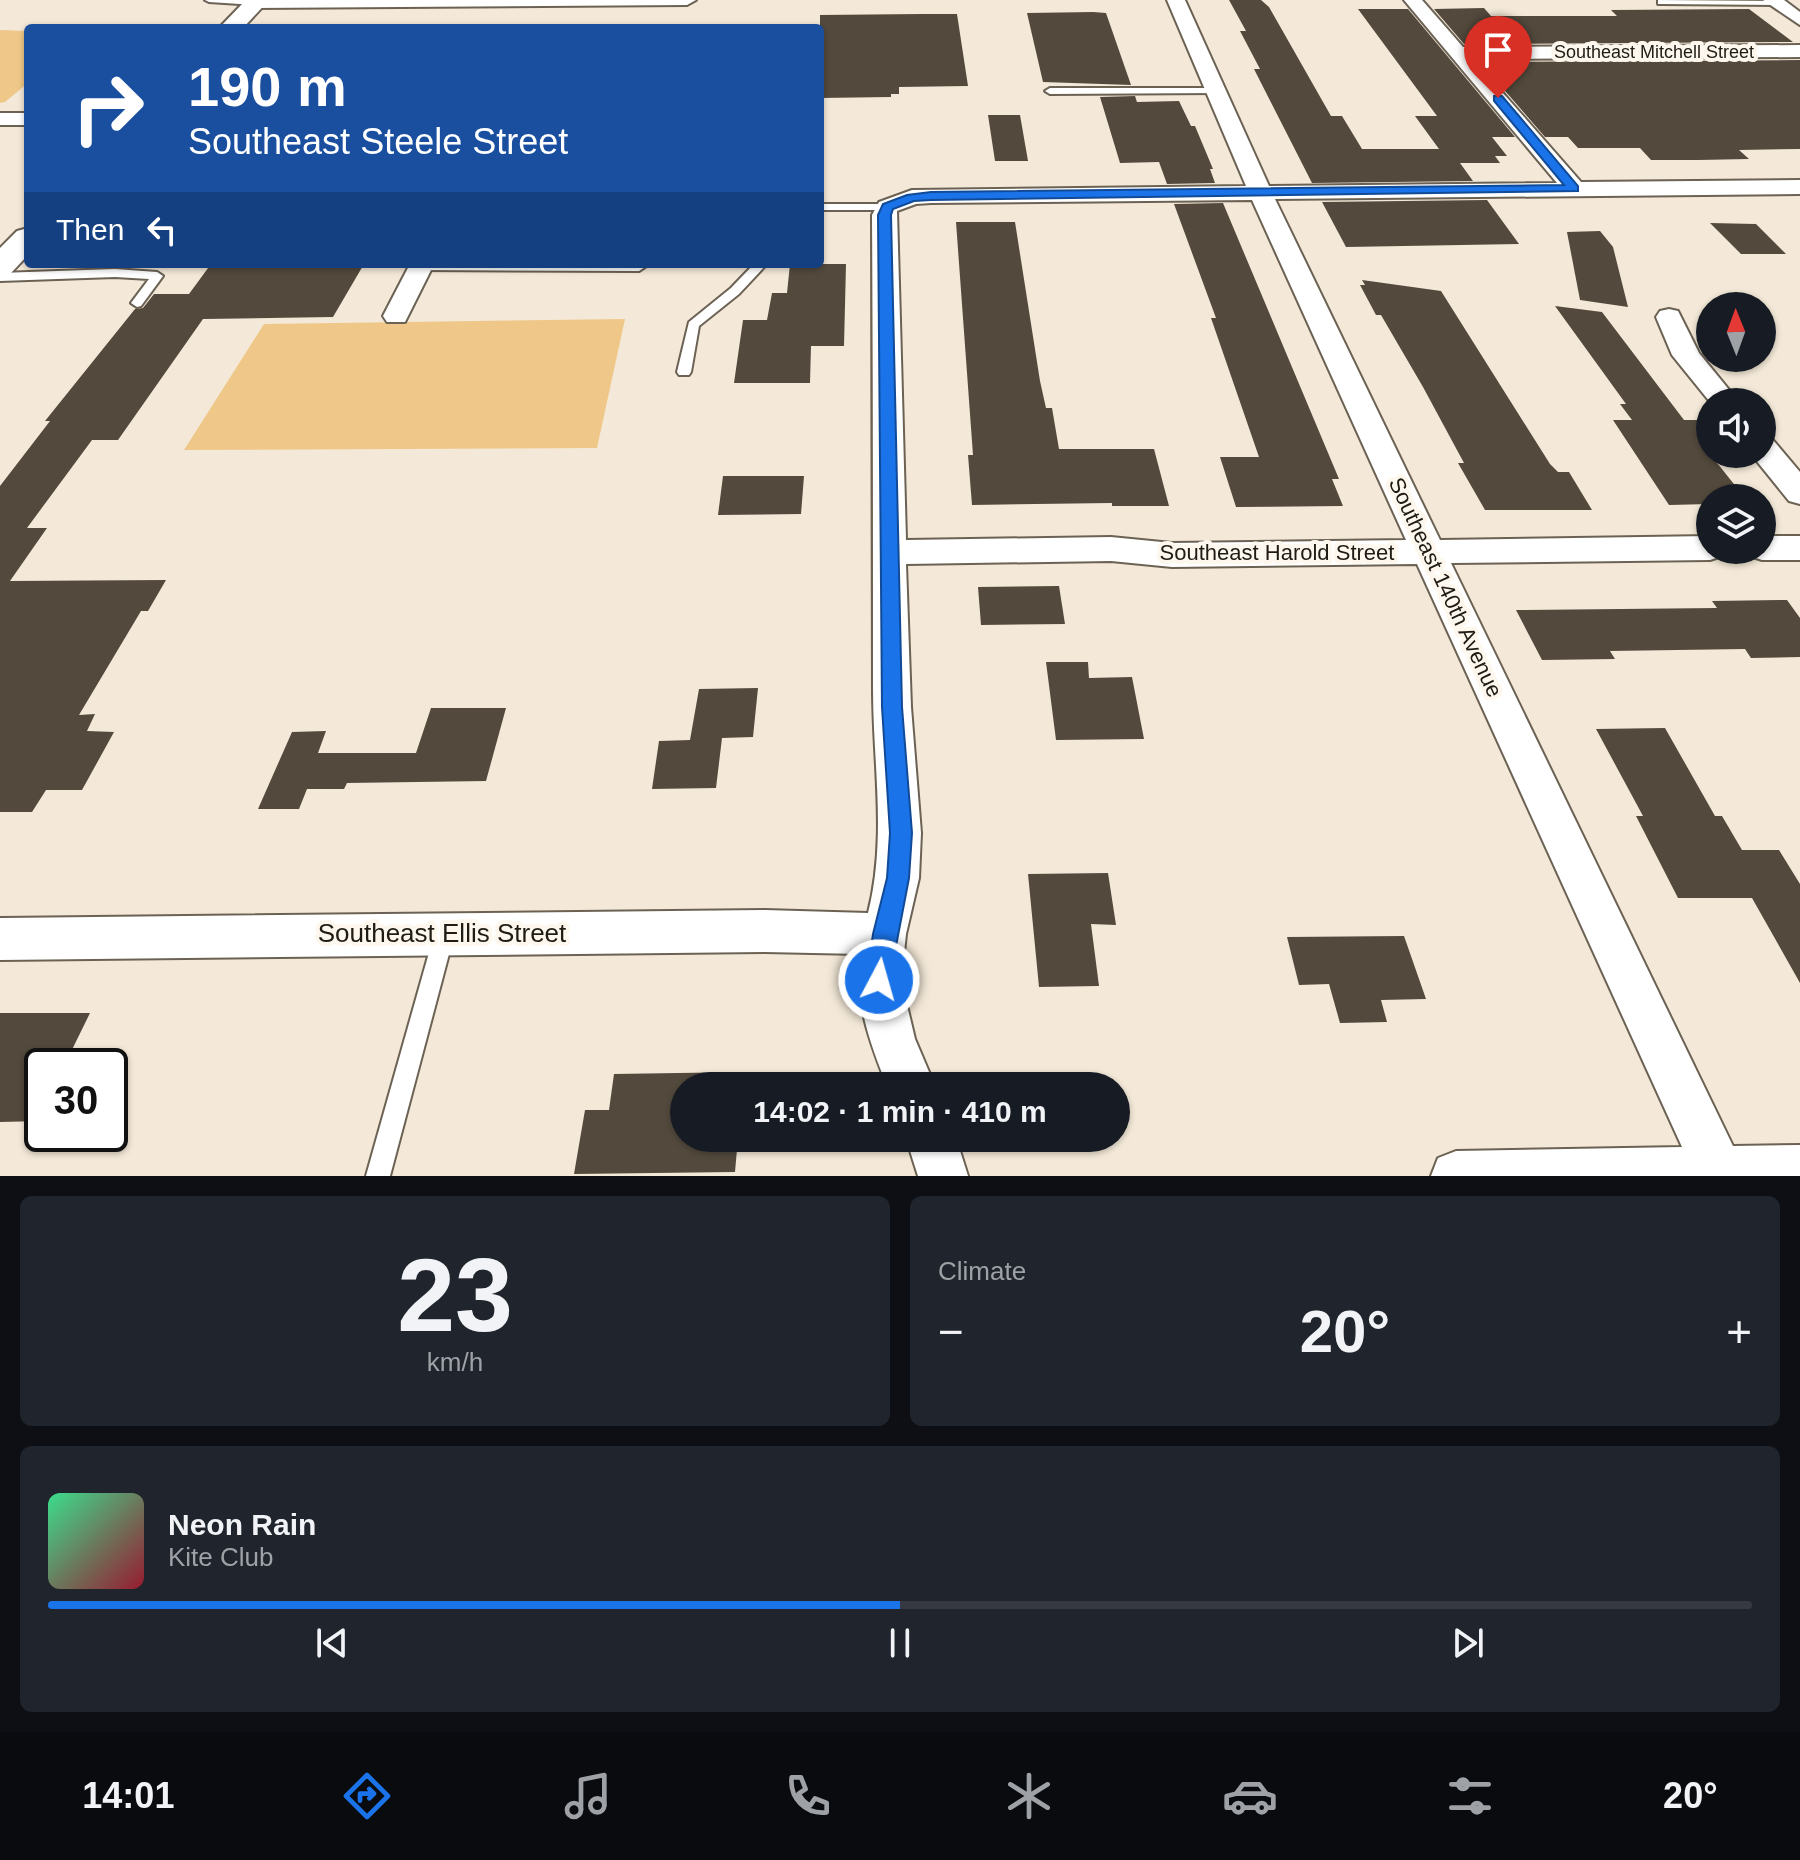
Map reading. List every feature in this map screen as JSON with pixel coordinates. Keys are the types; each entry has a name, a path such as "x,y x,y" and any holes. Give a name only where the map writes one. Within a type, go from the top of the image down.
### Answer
{"street":[{"path":"234,24 256,2 687,0"},
{"name":"Southeast 140th Avenue","path":"1176,0 1260,192 1719,1172"},
{"path":"1413,0 1574,189"},
{"path":"1774,1 1800,20"},
{"name":"Southeast Mitchell Street","path":"1460,53 1800,51"},
{"path":"0,119 24,119"},
{"path":"906,1072 883,1007 879,980 884,934 898,878 901,833 892,707 884,215 892,204 931,196 1800,187"},
{"path":"0,266 24,241"},
{"path":"396,316 420,268"},
{"path":"1669,317 1686,355 1713,388"},
{"path":"1776,464 1800,493"},
{"name":"Southeast Harold Street","path":"891,552 1111,549 1172,555 1696,548"},
{"path":"1776,548 1800,548"},
{"name":"Southeast Ellis Street","path":"0,939 765,931 884,934"},
{"path":"935,1152 943,1176"},
{"path":"1456,1176 1800,1170"}],"lane":[{"path":"209,0 256,2"},
{"path":"1661,2 1774,1"},
{"path":"1050,91 1216,91"},
{"path":"824,207 892,204"},
{"path":"684,372 693,325 735,291 757,268"},
{"path":"0,277 115,273 157,276 137,303"},
{"path":"378,1176 445,933"}],"shaded area":[{"path":"0,30 24,31 24,86 0,103"},
{"path":"625,319 597,448 184,450 264,324"}],"building":[{"path":"1229,0 1261,0 1269,7 1331,116 1342,116 1362,149 1439,149 1415,116 1437,116 1358,9 1408,9 1515,137 1492,137 1507,156 1495,156 1500,163 1460,163 1473,181 1312,183 1254,69 1260,69 1240,31 1246,31"},
{"path":"1484,8 1491,16 1617,16 1611,10 1749,9 1793,42 1464,44 1434,9"},
{"path":"1027,13 1106,13 1131,85 1043,82"},
{"path":"957,14 968,86 899,87 899,94 891,94 891,97 824,98 824,24 820,24 820,15"},
{"path":"1800,60 1800,149 1739,150 1749,159 1698,160 1651,160 1640,148 1578,148 1568,137 1545,137 1480,62"},
{"path":"1135,96 1137,102 1179,101 1191,126 1195,126 1213,169 1210,169 1215,183 1167,184 1159,162 1120,163 1100,97"},
{"path":"988,115 1020,115 1028,161 995,161"},
{"path":"1487,200 1519,244 1346,247 1322,202"},
{"path":"1223,203 1339,479 1332,479 1343,506 1236,507 1220,457 1259,457 1211,318 1216,318 1174,204"},
{"path":"956,222 1015,222 1040,381 1046,408 1052,408 1059,449 1154,449 1169,506 1112,506 1112,503 972,505 968,455 973,455"},
{"path":"1710,223 1756,224 1786,254 1741,254"},
{"path":"1600,231 1613,247 1628,307 1580,300 1567,232"},
{"path":"824,264 846,264 844,346 811,346 810,383 734,383 743,320 767,320 772,293 787,293 790,268 824,268"},
{"path":"208,268 362,268 333,317 203,319 118,440 92,440 27,528 47,528 10,581 166,580 148,611 141,611 79,715 95,714 87,731 114,732 82,790 46,790 32,812 0,812 0,486 50,421 45,421 135,309 143,308 154,294 189,294"},
{"path":"1362,280 1441,291 1550,464 1558,472 1569,472 1592,510 1485,510 1458,463 1464,463 1423,387 1381,315 1376,315 1360,285 1365,285"},
{"path":"1555,306 1602,312 1684,420 1696,420 1696,468 1721,468 1734,484 1696,484 1696,504 1669,505 1613,420 1632,420 1620,404 1626,404"},
{"path":"723,476 804,476 801,514 718,515"},
{"path":"1059,586 1065,624 981,625 978,587"},
{"path":"1787,600 1800,618 1800,657 1751,658 1745,649 1610,651 1615,659 1542,660 1516,610 1717,608 1712,601"},
{"path":"1046,662 1088,662 1089,678 1132,677 1144,739 1056,740"},
{"path":"758,688 753,737 722,738 716,788 652,789 659,741 690,740 699,689"},
{"path":"431,708 506,708 486,781 347,783 344,789 307,789 299,809 258,809 292,732 326,731 318,753 416,753"},
{"path":"1665,728 1715,816 1722,816 1742,850 1779,850 1800,884 1800,983 1752,898 1678,898 1636,816 1643,816 1596,729"},
{"path":"1108,873 1116,925 1091,924 1099,986 1039,987 1028,874"},
{"path":"1404,936 1426,999 1381,1000 1387,1022 1340,1023 1329,984 1299,985 1287,937"},
{"path":"0,1013 90,1013 73,1048 24,1048 24,1121 0,1122"},
{"path":"670,1073 670,1152 737,1152 735,1172 574,1174 585,1110 609,1110 614,1074"}],"route":[{"path":"879,980 884,934 898,878 901,833 892,707 884,215 887,207 912,197 931,196 1574,189 1498,98"}]}
